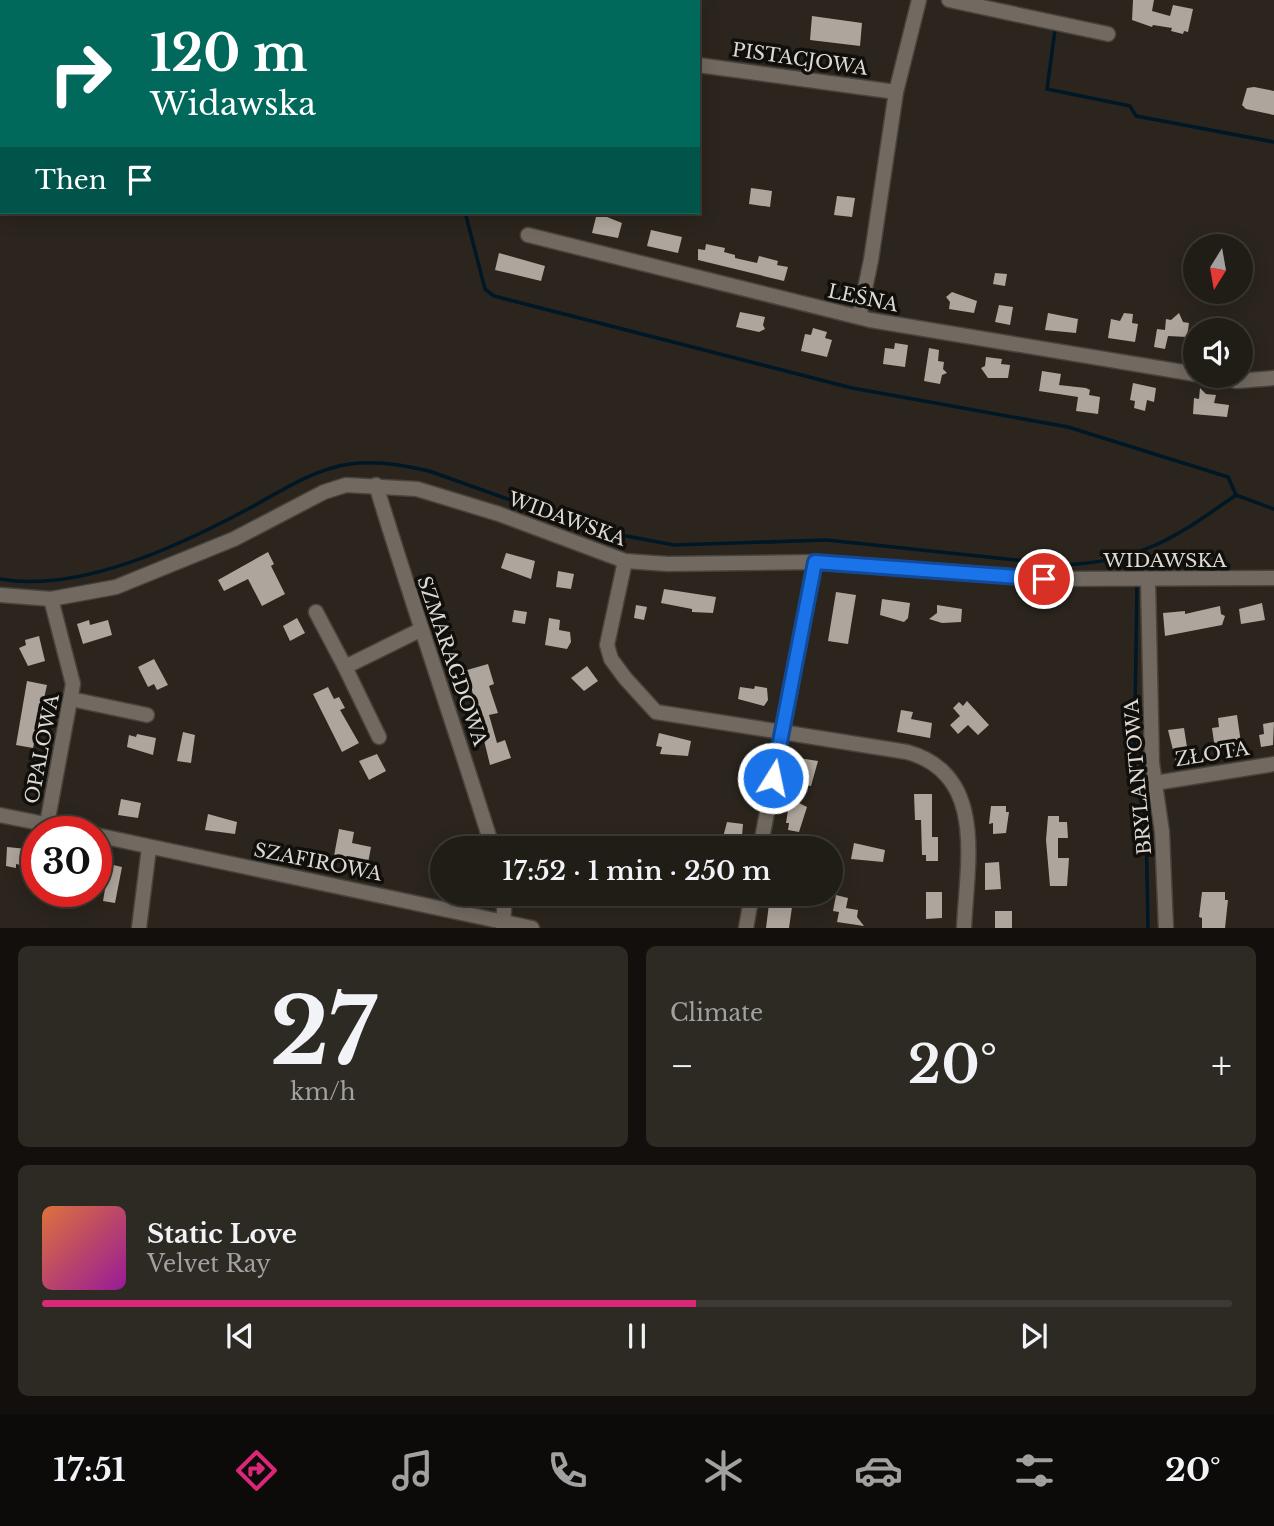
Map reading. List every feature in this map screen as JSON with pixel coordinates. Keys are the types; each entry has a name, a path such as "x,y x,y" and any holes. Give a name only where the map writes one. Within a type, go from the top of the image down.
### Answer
{"street":[{"path":"859,317 871,260 896,92 919,0"},
{"path":"949,0 1108,34"},
{"name":"PISTACJOWA","path":"700,65 896,92"},
{"name":"LEŚNA","path":"528,235 859,317 1183,372"},
{"path":"1253,380 1274,378"},
{"name":"WIDAWSKA","path":"0,595 51,599 117,587 234,539 324,492 346,485 417,489 448,497 625,561 668,565 815,562 938,573 1148,580 1274,578"},
{"name":"SZMARAGDOWA","path":"376,485 420,630 446,697 488,836"},
{"path":"625,561 607,645 611,659 640,698 656,712 907,752 925,757 944,769 958,786 966,811 964,928"},
{"path":"762,836 815,562"},
{"name":"BRYLANTOWA","path":"1148,580 1155,783 1164,866 1166,928"},
{"name":"OPALOWA","path":"49,816 74,684 51,599"},
{"path":"316,612 379,737"},
{"path":"345,667 420,630"},
{"path":"71,699 147,715"},
{"name":"ZŁOTA","path":"1155,783 1274,764"},
{"path":"0,816 21,820"},
{"name":"SZAFIROWA","path":"112,839 533,928"},
{"path":"139,928 149,848"},
{"path":"504,924 505,906"},
{"path":"746,928 750,906"}],"building":[{"path":"1133,0 1154,0 1152,11 1170,16 1173,5 1193,9 1188,32 1184,31 1183,34 1171,31 1172,28 1152,27 1132,20"},
{"path":"812,16 862,23 860,46 810,40"},
{"path":"1247,88 1274,91 1274,115 1246,109 1242,105"},
{"path":"751,188 772,191 770,207 749,204"},
{"path":"837,196 855,198 852,217 834,215"},
{"path":"596,217 607,217 622,223 618,238 592,233"},
{"path":"651,230 682,237 678,253 647,246"},
{"path":"706,244 725,248 724,252 735,255 735,258 757,263 759,256 778,261 777,265 788,267 784,281 698,260 698,249 705,250"},
{"path":"499,253 545,266 541,281 495,270"},
{"path":"995,273 1007,274 1005,286 993,284"},
{"path":"952,292 977,301 974,313 949,309 950,302 946,297"},
{"path":"999,305 1013,307 1010,325 995,322"},
{"path":"740,312 765,317 765,329 759,332 736,327"},
{"path":"1048,313 1078,319 1076,333 1045,330"},
{"path":"1124,313 1133,314 1132,323 1138,324 1135,342 1108,338 1111,319 1120,321"},
{"path":"1179,313 1183,322 1183,337 1168,336 1165,349 1154,347 1157,329 1165,330 1166,319 1171,320"},
{"path":"813,328 827,332 825,338 832,340 827,357 801,351 805,334 811,335"},
{"path":"895,343 908,345 905,367 883,364 885,348 894,349"},
{"path":"929,348 939,350 938,361 944,362 943,369 947,373 942,375 940,384 924,381"},
{"path":"986,357 1002,359 1001,364 1010,365 1008,378 988,378 981,368 985,366"},
{"path":"1042,371 1061,374 1059,385 1086,388 1090,390 1089,395 1100,397 1098,414 1076,411 1078,397 1039,391"},
{"path":"1133,383 1156,388 1154,402 1147,400 1145,411 1134,408 1135,401 1130,400"},
{"path":"1200,388 1206,394 1216,395 1214,403 1229,405 1227,417 1193,414 1194,398 1199,399"},
{"path":"268,552 274,564 271,566 285,594 262,606 248,579 224,591 218,580"},
{"path":"506,553 535,561 531,579 501,568"},
{"path":"558,571 574,574 571,589 556,587"},
{"path":"664,589 716,597 713,613 692,612 692,609 661,603"},
{"path":"836,592 856,595 848,644 828,641"},
{"path":"882,599 910,603 908,618 904,622 880,615"},
{"path":"1262,603 1265,620 1241,624 1239,609"},
{"path":"636,605 647,607 644,620 634,618"},
{"path":"937,605 962,609 961,622 942,623 929,619 937,613"},
{"path":"1220,606 1221,614 1225,616 1222,625 1165,636 1163,613 1185,611 1185,614"},
{"path":"514,610 527,612 525,624 512,622"},
{"path":"297,618 305,633 290,641 283,626"},
{"path":"549,618 560,620 559,630 570,632 571,642 567,649 545,645"},
{"path":"89,620 90,625 108,620 112,635 83,644 77,624"},
{"path":"39,636 45,661 28,666 19,648 26,645 25,640"},
{"path":"154,659 168,685 157,690 154,684 148,687 138,667"},
{"path":"488,664 494,684 489,686 498,713 489,715 497,743 505,740 511,758 490,765 467,670"},
{"path":"587,666 598,681 584,691 571,678"},
{"path":"27,681 47,685 33,748 16,745"},
{"path":"755,686 767,688 768,700 764,706 738,699 740,687 754,689"},
{"path":"328,687 334,699 339,697 345,708 340,710 359,743 342,752 313,694"},
{"path":"967,701 989,725 978,735 968,725 958,734 950,725 960,716 953,708 959,702 963,706"},
{"path":"901,710 913,712 911,719 932,723 930,738 897,732"},
{"path":"1237,715 1242,750 1230,752 1230,747 1215,749 1212,728 1219,727 1218,718"},
{"path":"1274,722 1273,745 1261,747 1259,735 1264,734 1263,724"},
{"path":"1184,728 1189,760 1176,762 1168,730"},
{"path":"183,732 195,735 191,763 177,761"},
{"path":"659,733 691,741 688,756 660,754 662,747 656,746"},
{"path":"137,734 156,738 153,755 127,747 129,735 136,737"},
{"path":"377,754 386,771 369,780 359,761"},
{"path":"799,758 818,761 811,786 796,783"},
{"path":"914,794 932,794 932,837 938,837 938,861 926,861 926,855 922,855 921,820 915,820"},
{"path":"121,799 141,803 138,818 118,815"},
{"path":"797,802 807,807 799,832 788,830 789,823 786,823 789,804"},
{"path":"991,806 1006,806 1006,812 1009,812 1006,833 993,834 993,823 989,824"},
{"path":"208,814 237,822 235,834 205,830"},
{"path":"1048,816 1059,816 1059,822 1067,822 1068,838 1058,838 1058,858 1069,858 1067,886 1050,886 1046,840"},
{"path":"727,822 743,824 742,836 723,836"},
{"path":"339,829 354,832 352,843 371,847 368,863 334,856"},
{"path":"854,843 885,850 883,862 851,859"},
{"path":"7,847 21,848 21,865 16,864 16,868 6,866"},
{"path":"999,862 1001,889 985,890 985,863"},
{"path":"112,865 122,867 115,903 112,902"},
{"path":"926,892 942,892 942,918 926,919"},
{"path":"1202,892 1225,892 1225,900 1228,900 1225,928 1202,928 1202,918 1199,917"},
{"path":"843,897 848,898 846,908 858,910 857,917 864,926 837,922 839,912 833,911 834,906 843,906"},
{"path":"769,906 792,907 789,928 766,928"},
{"path":"995,911 1012,911 1012,928 995,928"}],"waterway":[{"path":"1055,30 1047,89 1130,106 1136,116 1274,142"},
{"path":"466,214 485,289 494,296 852,388 1068,427 1228,477 1236,495"},
{"path":"0,579 31,582 62,579 128,563 191,538 310,476 336,467 360,463 390,464 429,471 594,530 674,545 827,540 1062,565 1114,559 1155,545 1194,524 1236,495 1274,509"},
{"path":"1137,586 1134,775 1146,819 1148,928"}],"route":[{"path":"773,778 815,562 1044,579"}]}
